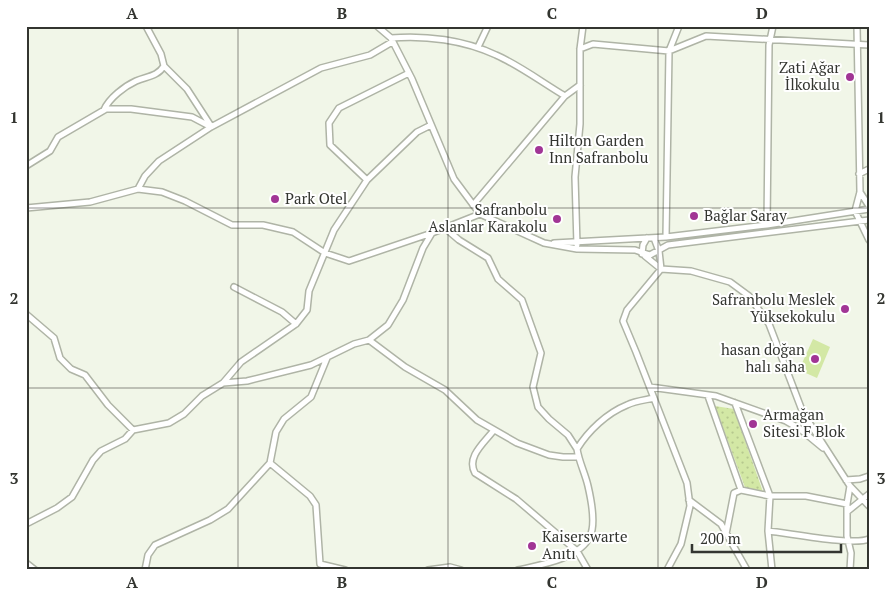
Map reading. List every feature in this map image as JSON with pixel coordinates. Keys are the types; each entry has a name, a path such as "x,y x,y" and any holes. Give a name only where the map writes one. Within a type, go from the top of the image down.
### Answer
{"street":[{"path":"146,26 161,54 164,66 187,89 211,127"},
{"path":"377,26 391,40 409,73 454,180 480,214 544,243 577,249 635,250 661,269 690,271 730,282 749,296 769,324 803,412 850,486 869,506"},
{"path":"478,47 488,26"},
{"path":"577,249 575,177 580,124 580,49 582,26"},
{"path":"666,237 669,51 679,26"},
{"path":"767,225 769,45 773,26"},
{"path":"857,26 860,192 855,210 869,240"},
{"path":"138,189 145,176 159,161 211,127 321,68 370,55 391,40 416,36 478,47 497,55 565,96"},
{"path":"580,49 593,44 669,51 706,36 770,38 869,45"},
{"path":"26,166 50,151 58,137 104,110 111,100 125,88 136,81 157,74 164,66"},
{"path":"367,180 330,146 328,124 339,108 409,73"},
{"path":"473,205 565,96 580,85"},
{"path":"104,110 131,109 192,117 211,127"},
{"path":"26,524 57,508 72,497 93,460 101,451 125,439 133,430 168,423 184,414 202,396 223,383 241,362 296,324 308,310 309,291 334,230 367,180 416,132 431,125"},
{"path":"859,174 869,169"},
{"path":"26,208 90,202 138,189 162,192 232,224 263,225 293,232 325,253 349,261 432,233 480,214"},
{"path":"544,243 666,237 767,225 869,208 860,192"},
{"path":"642,254 650,256 668,244 869,220"},
{"path":"445,228 459,240 488,258 498,279 522,300 540,353 534,387 538,406 568,435 577,449 588,484 593,513 591,536 582,548 562,559 518,570"},
{"path":"223,383 256,379 311,366 354,344 369,340 388,325 403,300 423,248 432,233"},
{"path":"642,254 643,245 647,238"},
{"path":"654,238 659,251 661,269 627,310 623,321 687,483 690,506 681,544 667,570"},
{"path":"234,287 282,312 296,324"},
{"path":"26,314 54,338 60,358 72,369 85,375 108,406 133,430"},
{"path":"369,340 405,367 445,390 477,420 517,443 549,455 563,458 578,457"},
{"path":"145,570 148,555 155,545 210,520 228,509 270,463 276,432 284,419 311,397 327,358"},
{"path":"650,387 716,396 786,421 800,429 827,451"},
{"path":"708,396 741,490"},
{"path":"577,449 583,438 612,412 629,404 654,398"},
{"path":"736,403 770,496 768,531 772,570"},
{"path":"494,430 472,460 471,467 475,473 516,499 577,551 588,570"},
{"path":"270,463 310,496 316,505 320,564 345,570"},
{"path":"846,480 869,476"},
{"path":"850,486 847,504 848,541 851,553 850,570"},
{"path":"726,534 734,493 741,490 770,496 806,496 847,504"},
{"path":"848,511 869,494"},
{"path":"689,500 720,524 747,570"},
{"path":"768,531 848,541 864,541 869,539"},
{"path":"26,563 35,570"},
{"path":"428,570 450,567 460,570"}],"green space":[{"name":"hasan doğan halı saha","path":"813,339 830,347 817,378 799,370"},
{"path":"715,406 734,409 763,492 746,490"}],"place":[{"name":"Zati Ağar İlkokulu","path":"850,77"},
{"name":"Hilton Garden Inn Safranbolu","path":"539,150"},
{"name":"Park Otel","path":"275,199"},
{"name":"Bağlar Saray","path":"694,216"},
{"name":"Safranbolu Aslanlar Karakolu","path":"557,219"},
{"name":"Safranbolu Meslek Yüksekokulu","path":"845,309"},
{"name":"hasan doğan halı saha","path":"815,359"},
{"name":"Armağan Sitesi F Blok","path":"753,424"},
{"name":"Kaiserswarte Anıtı","path":"532,546"}]}
